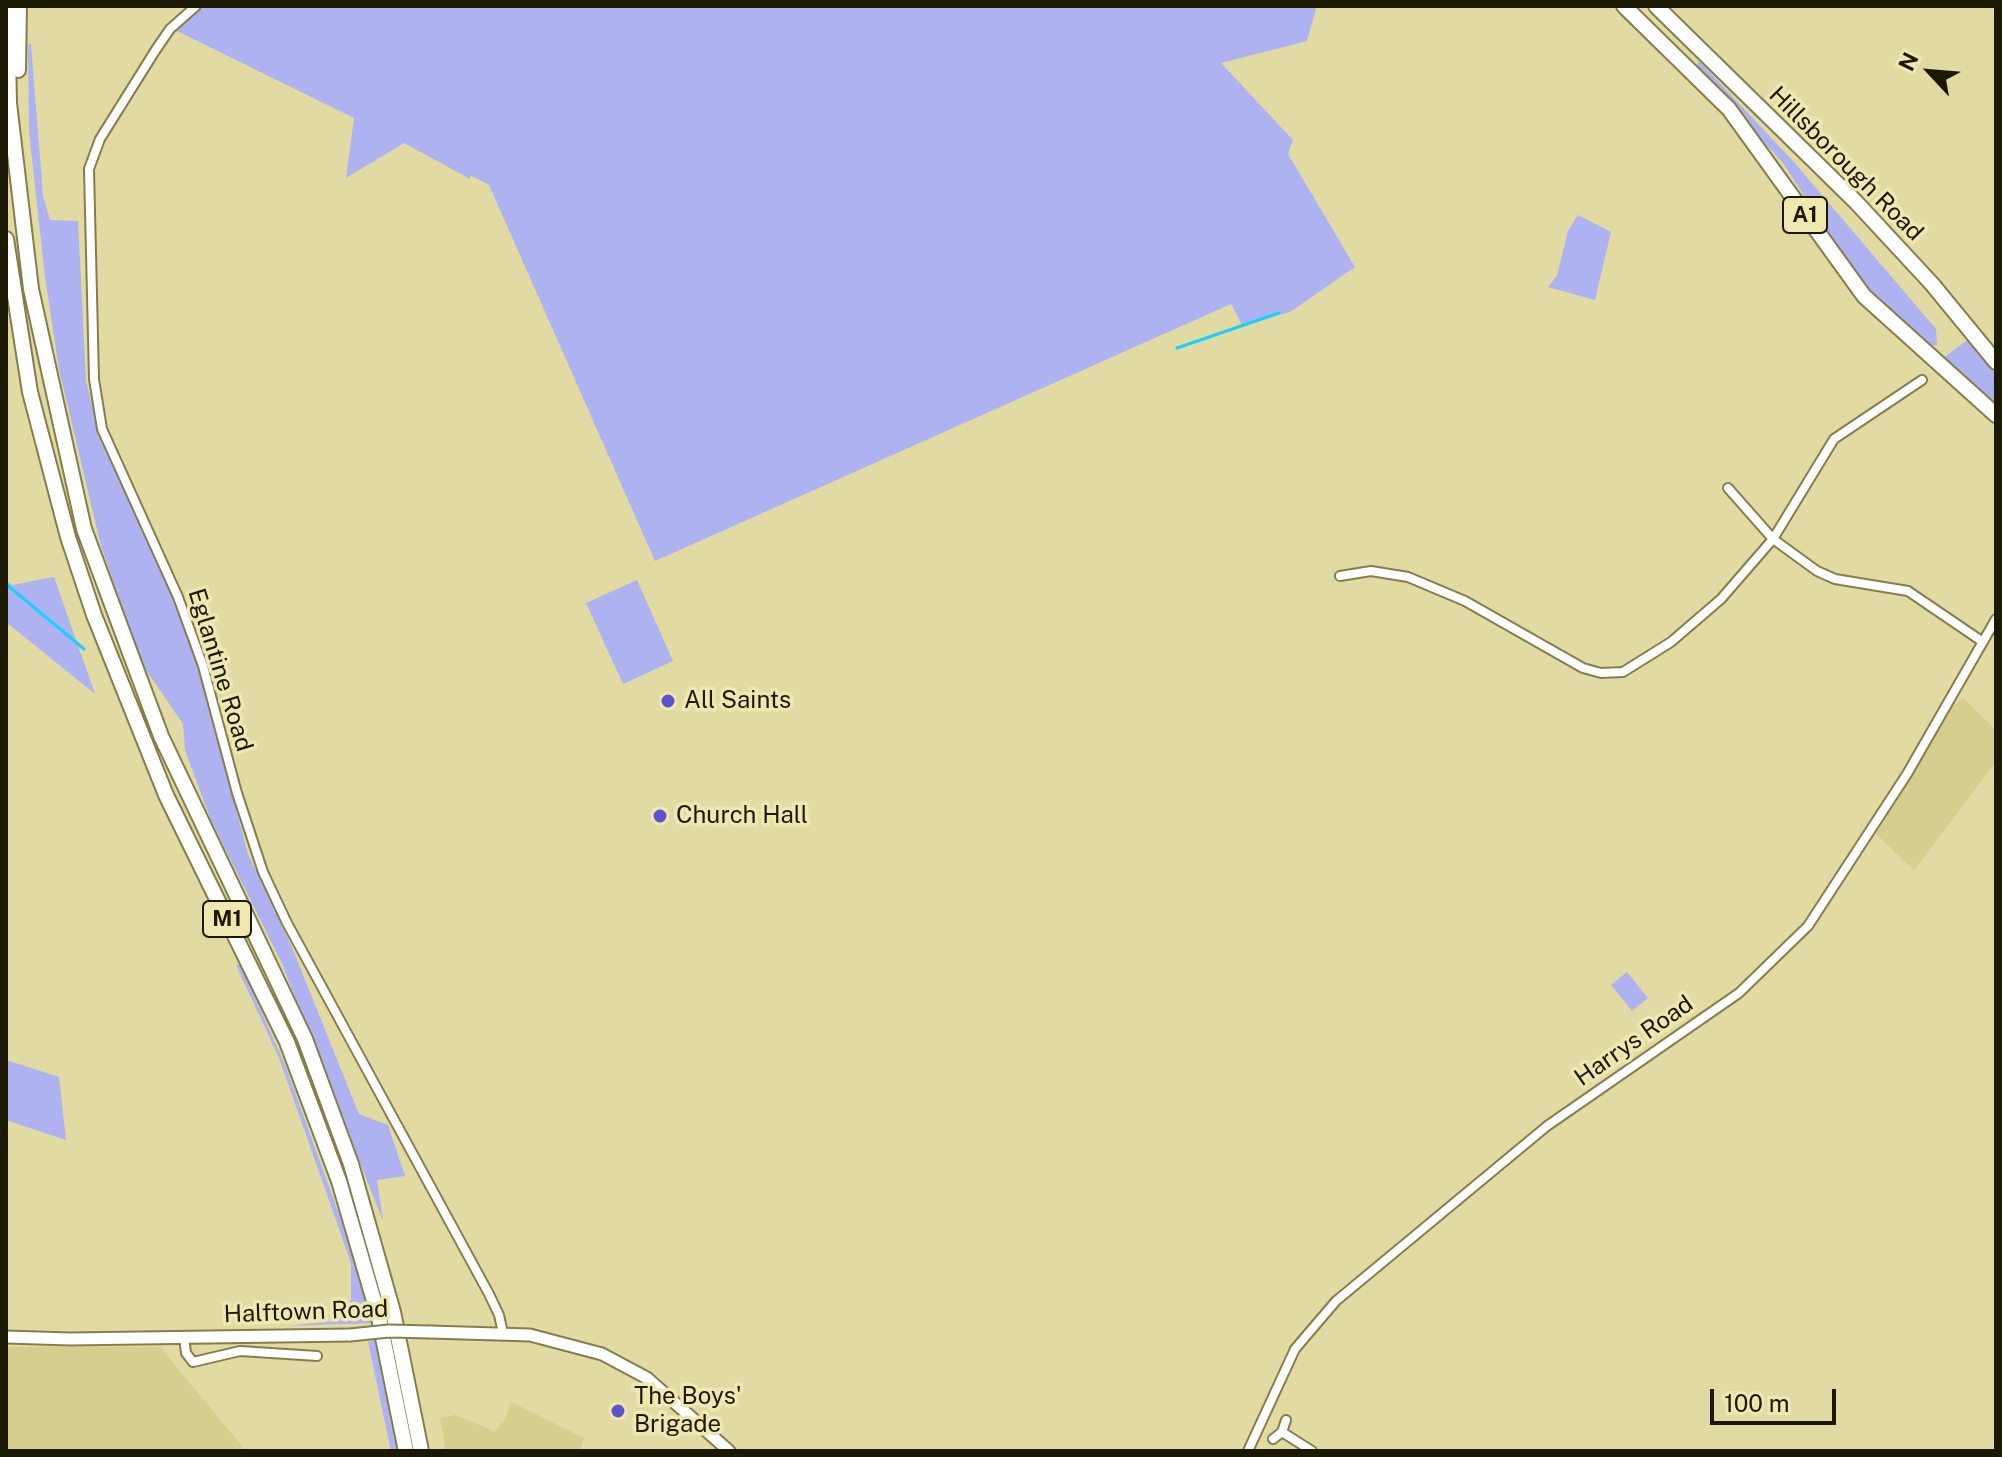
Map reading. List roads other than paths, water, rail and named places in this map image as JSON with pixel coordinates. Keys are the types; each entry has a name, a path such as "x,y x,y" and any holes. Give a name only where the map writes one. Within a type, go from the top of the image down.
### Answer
{"highway":[{"name":"M1","path":"7,6 14,151 37,324 84,529 161,736 305,1039 346,1150 393,1312 421,1451"},
{"path":"14,151 18,112 19,6"},
{"name":"Hillsborough Road","path":"1624,6 1746,130 1864,296 1996,415"},
{"name":"Hillsborough Road","path":"1656,6 1864,211 1932,284 1996,362"},
{"name":"M1","path":"6,239 30,392 81,576 142,741 287,1042 339,1181 379,1318 406,1451"}],"street":[{"name":"Eglantine Road","path":"196,6 170,29 155,51 100,139 89,169 96,404 102,429 178,597 203,666 237,793 263,872 294,937 489,1294 503,1333"},
{"path":"1340,576 1371,571 1408,577 1465,601 1583,668 1614,674 1637,666 1703,617 1773,539 1834,439 1922,380"},
{"path":"1728,488 1773,539 1835,579 1908,591 1983,642"},
{"name":"Harrys Road","path":"1248,1451 1295,1349 1336,1301 1547,1126 1739,993 1808,926 1900,786 1996,619"},
{"name":"Halftown Road","path":"6,1337 430,1332 503,1333 553,1338 623,1364 647,1378 729,1451"},
{"name":"Halftown Road","path":"184,1337 186,1353 193,1362 240,1351 317,1356"},
{"path":"1273,1439 1282,1432 1286,1420"},
{"path":"1282,1432 1312,1451"}],"waterway":[{"path":"1177,348 1279,313"},
{"path":"6,584 84,649"}],"place":[{"name":"All Saints","path":"668,701"},
{"name":"Church Hall","path":"660,816"},
{"name":"The Boys' Brigade","path":"618,1411"}]}
